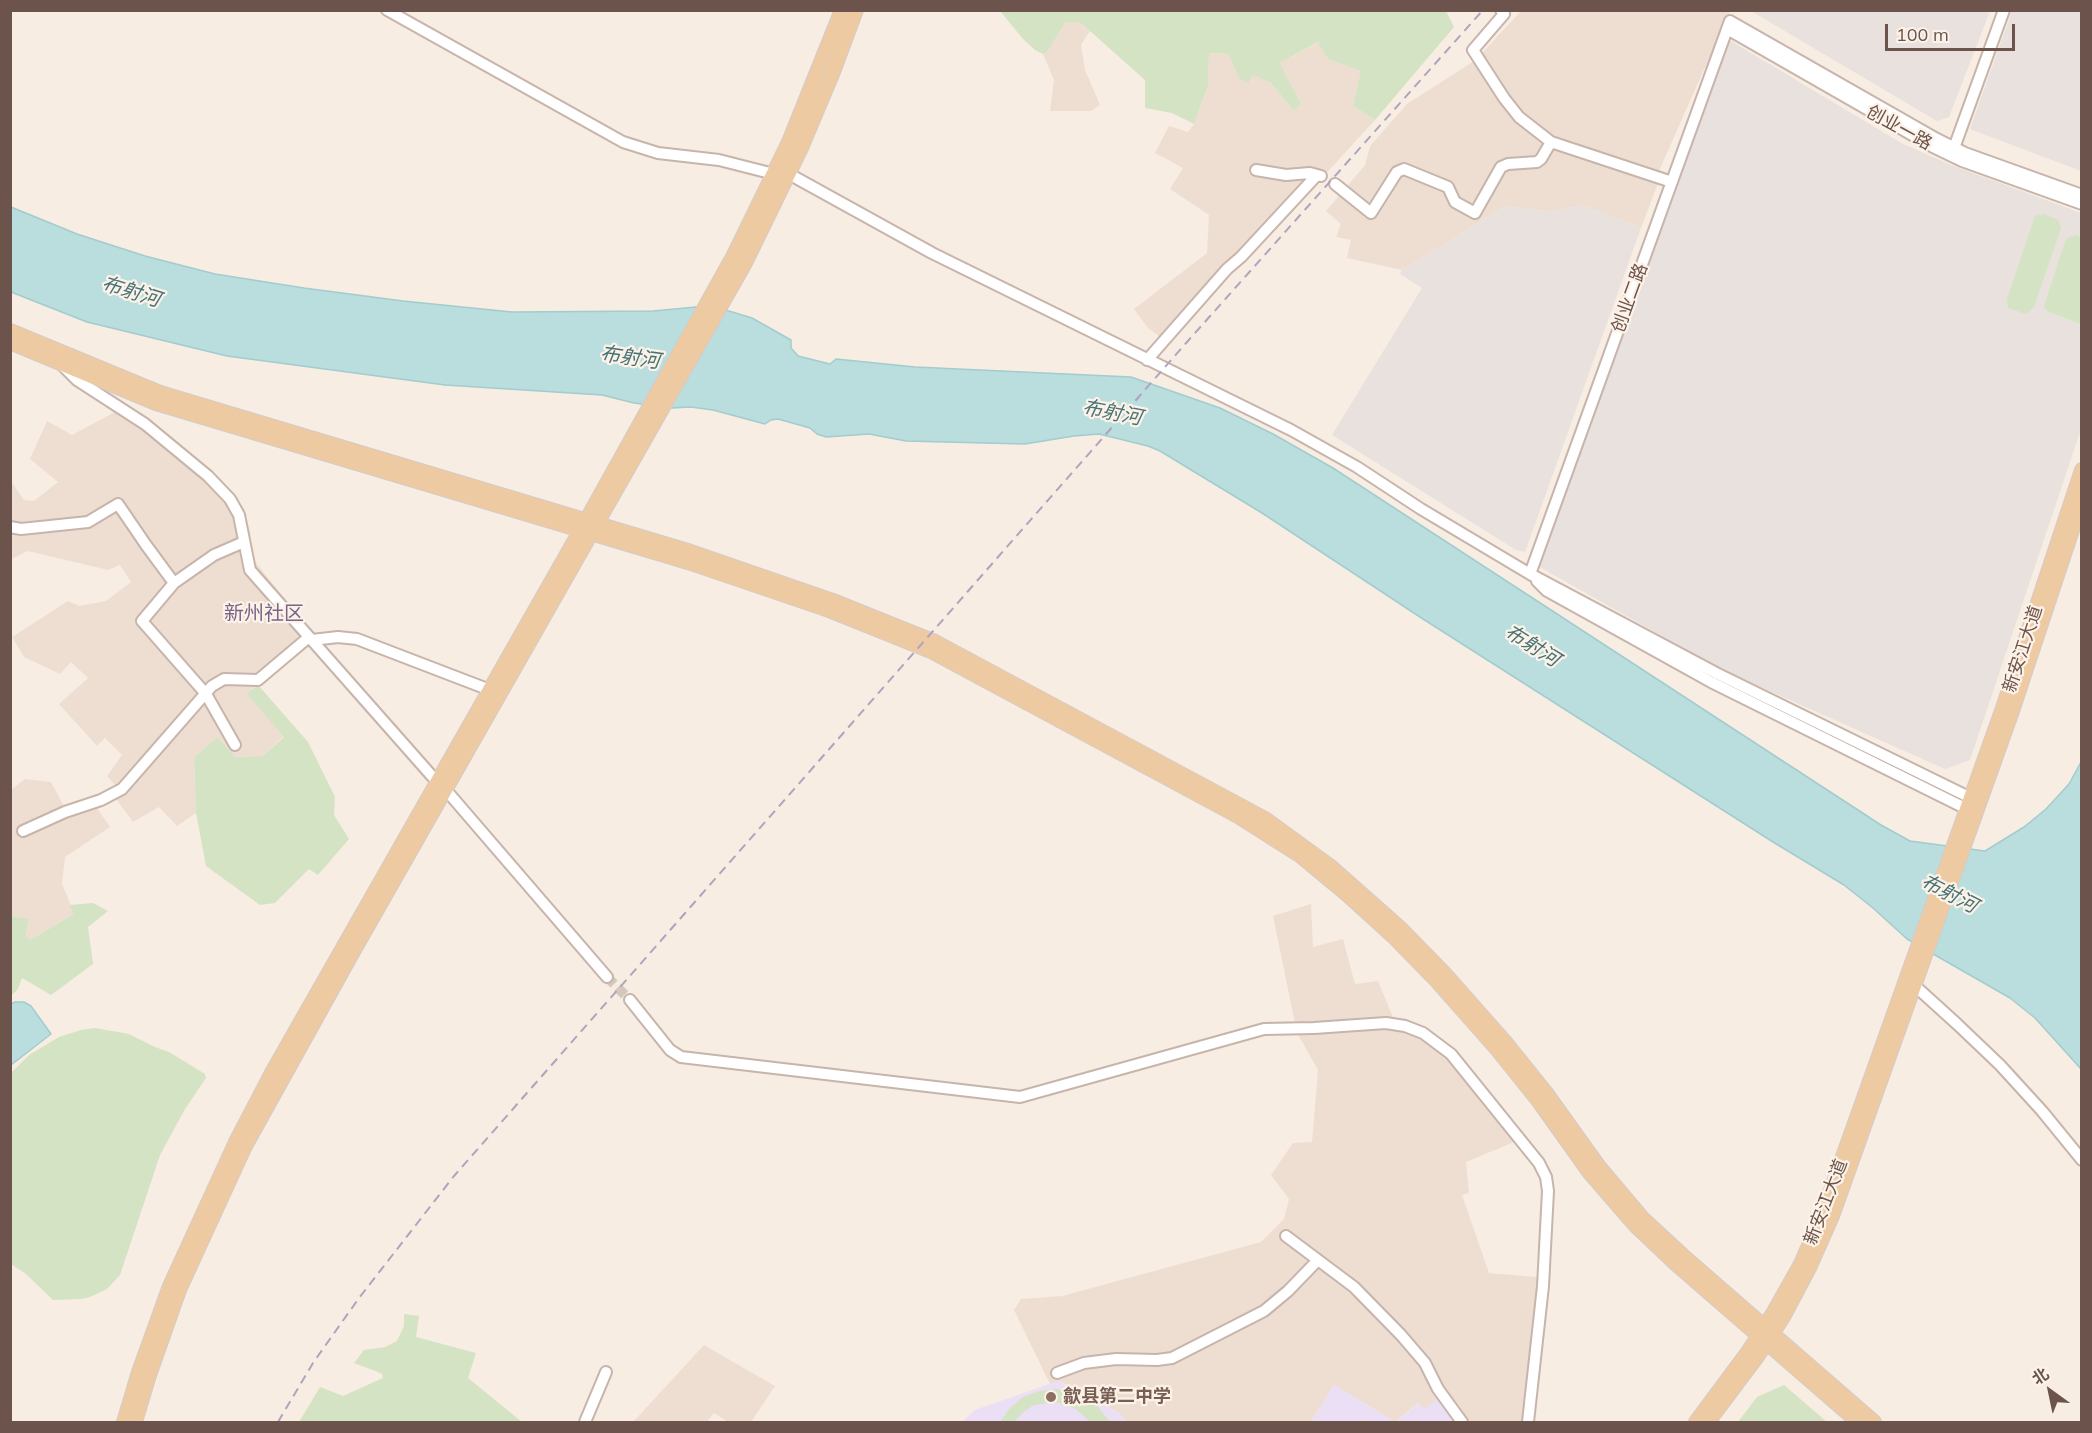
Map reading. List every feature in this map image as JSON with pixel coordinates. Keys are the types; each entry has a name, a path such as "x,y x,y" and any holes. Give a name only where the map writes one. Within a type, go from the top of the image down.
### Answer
{"main road":[{"path":"725,285 813,85 842,10"},
{"path":"135,1422 179,1290 245,1146 442,787 789,174 833,72 856,10"},
{"path":"10,331 160,393 589,527 778,591 931,651 1238,816 1280,842 1348,895 1415,958 1504,1057 1617,1206 1655,1245 1874,1422"},
{"path":"10,342 156,403 589,527"},
{"name":"新安江大道","path":"1696,1422 1765,1336 1801,1264 1823,1213 1965,828 2082,470"},
{"name":"新安江大道","path":"1973,805 2016,700 2082,500"},
{"path":"124,1422 145,1354 170,1286 236,1142 342,950 442,787 490,690 589,527"},
{"name":"新安江大道","path":"1708,1422 1809,1268 1832,1216 1914,985 1917,961"},
{"path":"1765,1336 1858,1422"}],"street":[{"path":"387,10 623,142 658,153 719,160 774,174"},
{"path":"1501,10 1504,14 1473,50 1511,108 1527,125 1551,142 1672,182"},
{"path":"1954,148 2004,10"},
{"name":"创业一路","path":"1728,25 1954,148 2082,195"},
{"name":"创业一路","path":"1728,25 1933,147 1962,161 2082,204"},
{"name":"创业二路","path":"1530,574 1728,25"},
{"path":"1335,184 1371,213 1397,172 1404,169 1448,187 1455,202 1475,213 1501,167 1509,164 1537,162 1551,142"},
{"path":"1147,360 1227,269 1321,176 1310,173 1286,175 1256,170"},
{"path":"789,174 932,253 1324,448 1530,574 1973,805"},
{"path":"61,364 77,380 145,424 208,476 234,503 239,515 250,570 607,977"},
{"path":"10,527 21,529 88,522 118,504 174,583"},
{"path":"235,745 206,694 142,621 174,583 214,555 244,542"},
{"path":"23,831 65,812 101,800 122,789 212,686 224,679 258,680 311,638 357,639 490,690"},
{"path":"1914,985 2000,1065 2082,1160"},
{"path":"630,1000 670,1050 681,1057 1020,1097 1264,1029 1386,1023 1405,1026 1423,1033 1450,1054 1539,1163 1546,1177 1548,1191 1543,1286 1527,1422"},
{"path":"1286,1236 1354,1287 1401,1335 1425,1363 1438,1389 1462,1422"},
{"path":"1057,1373 1084,1364 1116,1359 1172,1358 1264,1311 1317,1261"},
{"path":"585,1422 606,1372"}],"shaded area":[{"path":"1521,11 1730,11 1659,171 1548,134 1519,110 1482,53"},
{"path":"1751,11 1990,11 1949,117 1937,121"},
{"path":"2012,11 2081,11 2081,171 1970,129"},
{"path":"1066,22 1081,23 1090,31 1081,45 1085,70 1100,105 1091,111 1050,111 1054,80 1043,54 1047,52"},
{"path":"1729,40 1903,144 1951,165 2081,213 2081,429 1970,760 1945,769 1720,669 1538,566"},
{"path":"1319,42 1328,59 1362,71 1353,106 1375,120 1245,262 1235,258 1160,337 1148,328 1134,309 1207,253 1209,215 1170,189 1183,168 1155,153 1169,126 1188,132 1194,124 1208,86 1209,53 1229,54 1252,74 1271,83 1294,111 1301,104 1280,63"},
{"path":"1474,61 1506,109 1551,150 1580,156 1658,183 1641,228 1583,205 1549,212 1506,206 1402,270 1347,258 1351,240 1336,237 1341,224 1326,211 1365,165 1370,146 1407,104"},
{"path":"1583,205 1641,228 1525,552 1516,550 1332,435 1422,288 1400,274 1402,270 1506,206 1549,212"},
{"path":"126,406 214,475 237,498 250,531 253,559 313,634 306,648 246,693 284,736 263,756 235,757 218,737 194,757 196,813 177,826 159,807 133,822 110,791 116,786 107,776 122,755 105,738 97,746 59,704 88,678 71,662 60,674 24,657 12,637 68,601 79,606 106,601 131,582 120,565 108,570 28,551 11,559 10,480 24,500 34,501 58,482 30,459 47,421 72,435"},
{"path":"25,779 51,782 64,806 91,799 110,827 65,857 62,884 74,913 30,940 26,937 29,919 11,916 11,790"},
{"path":"1311,904 1313,947 1343,939 1355,984 1378,981 1397,1027 1417,1034 1438,1048 1514,1142 1466,1162 1469,1193 1462,1195 1489,1273 1538,1277 1524,1422 1459,1422 1424,1410 1418,1403 1395,1422 1334,1385 1311,1422 1127,1422 1119,1413 1059,1381 1050,1384 1014,1310 1021,1299 1062,1296 1261,1242 1284,1219 1289,1199 1271,1175 1293,1143 1312,1142 1318,1070 1297,1033 1273,916"},
{"path":"704,1345 775,1386 751,1422 728,1422 714,1413 707,1422 633,1422"},
{"name":"歙县第二中学","path":"1058,1381 1119,1413 1127,1422 962,1422 975,1410"},
{"path":"1334,1385 1395,1422 1311,1422"},
{"path":"1440,1397 1459,1422 1395,1422 1419,1403 1424,1409"}],"green space":[{"path":"1000,11 1446,11 1454,27 1375,120 1353,106 1361,71 1328,59 1318,42 1280,63 1301,104 1294,111 1271,83 1253,75 1248,83 1239,78 1229,54 1209,53 1208,86 1194,124 1172,113 1145,108 1145,80 1081,23 1066,22 1047,52 1043,54 1023,39"},
{"path":"2044,214 2058,220 2061,228 2034,307 2026,314 2008,308 2007,299 2035,216"},
{"path":"2075,235 2081,237 2081,324 2047,311 2044,306 2066,239"},
{"path":"258,685 308,742 335,797 334,815 349,839 318,875 309,869 275,903 260,905 206,866 196,813 194,757 218,737 235,757 263,756 284,737 246,693"},
{"path":"93,903 108,911 88,927 93,964 51,995 22,978 18,989 11,996 11,916 29,919 26,936 30,940 73,914 70,905"},
{"path":"95,1028 129,1034 169,1052 205,1074 206,1078 185,1109 160,1155 120,1275 107,1289 90,1297 53,1300 26,1274 11,1264 11,1073 29,1055 59,1037"},
{"path":"404,1314 419,1316 416,1337 476,1353 468,1378 522,1422 299,1422 320,1387 343,1396 383,1378 382,1374 354,1363 364,1350 385,1347 397,1341 404,1326"},
{"path":"1784,1385 1827,1422 1738,1422 1757,1397"},
{"path":"1056,1389 1073,1392 1088,1400 1091,1398 1110,1422 1090,1422 1076,1409 1056,1402 1034,1405 1014,1422 1000,1422 1010,1408 1023,1397 1039,1391"}],"water":[{"name":"布射河","path":"11,207 77,234 145,256 215,274 304,288 512,312 719,308 752,318 791,340 791,348 798,356 830,364 836,359 915,367 1131,377 1220,408 1273,434 1333,468 1881,825 1910,841 1985,851 2024,827 2046,809 2069,784 2081,762 2081,1069 2035,1018 2010,998 1907,939 1844,885 1423,619 1262,513 1148,446 1099,434 1025,444 906,441 869,434 826,437 810,428 778,419 765,424 713,410 691,407 672,408 634,403 602,395 445,385 227,356 87,322 11,292"},
{"path":"24,1002 31,1006 51,1034 11,1065 11,1004"}],"tunnel":[{"path":"607,977 630,1000"}],"railway":[{"path":"278,1422 313,1363 359,1298 454,1176 1187,342 1483,10"}],"place":[{"name":"歙县第二中学","path":"1051,1397"}],"district":[{"name":"新州社区","path":"264,614"}]}
